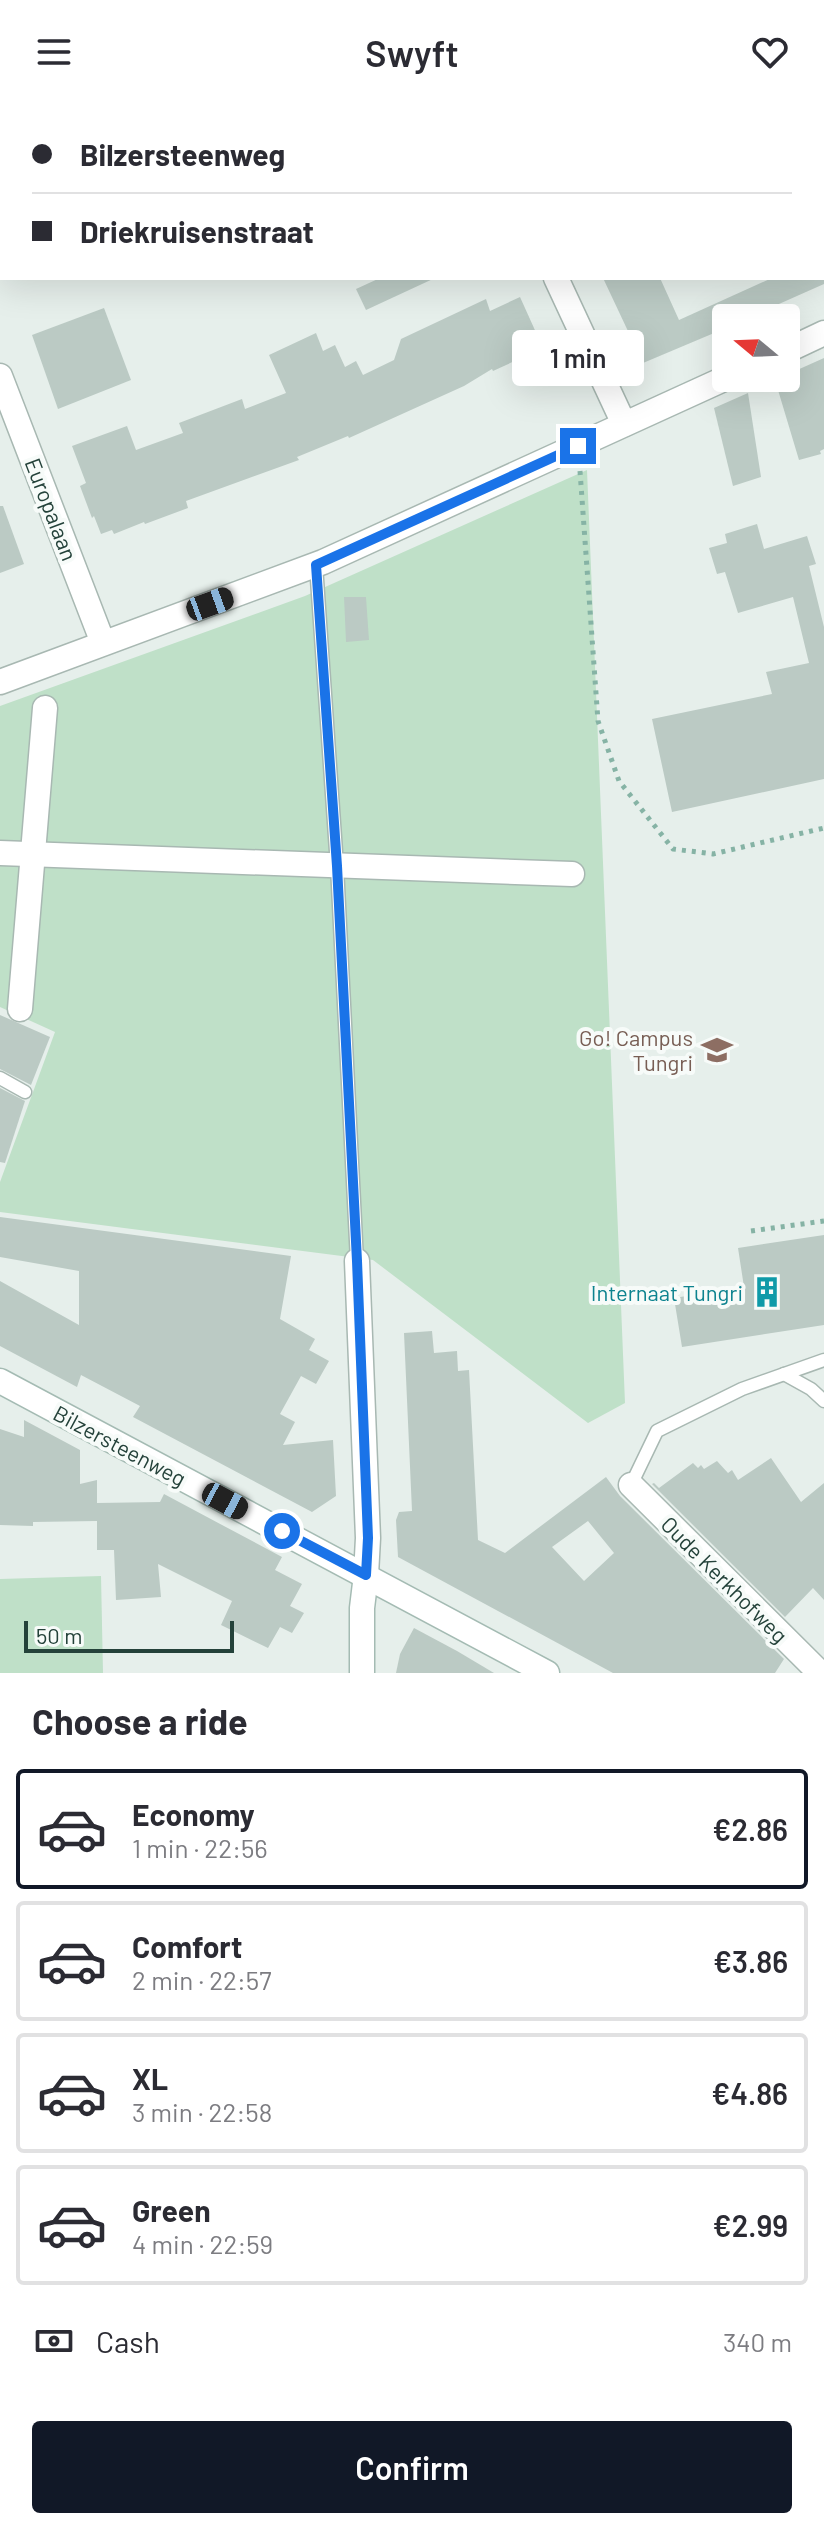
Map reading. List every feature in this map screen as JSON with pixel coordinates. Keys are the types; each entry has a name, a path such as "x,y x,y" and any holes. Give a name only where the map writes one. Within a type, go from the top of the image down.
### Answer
{"street":[{"path":"557,280 624,424"},
{"path":"800,344 824,333"},
{"name":"Europalaan","path":"0,376 103,643"},
{"path":"0,682 316,565 712,384"},
{"path":"20,1009 45,708"},
{"path":"0,853 572,874"},
{"path":"357,1261 368,1538 362,1608 362,1673"},
{"name":"Bilzersteenweg","path":"0,1381 547,1673"},
{"name":"Oude Kerkhofweg","path":"631,1485 820,1673"}],"lane":[{"path":"316,565 337,866 357,1261"},
{"path":"0,1078 25,1092"},
{"path":"631,1485 657,1431 742,1389 824,1360"},
{"path":"784,1374 811,1389 824,1401"}],"path":[{"path":"578,446 598,721 619,781 673,849 713,854 824,828"},
{"path":"751,1231 824,1221"}],"green space":[{"path":"587,470 625,1403 588,1423 373,1260 0,1212 0,1182 55,1032 0,1007 0,706 305,596"},
{"path":"101,1576 103,1673 0,1673 0,1579"}],"building":[{"path":"376,280 431,280 366,310 356,289"},
{"path":"604,280 661,280 679,320 712,305 712,334 643,363"},
{"path":"768,280 824,280 824,284 779,304 714,304"},
{"path":"520,297 543,348 492,369 464,386 349,438 297,457 299,460 186,501 188,508 114,534 112,530 101,534 94,516 92,518 80,486 86,483 72,446 127,426 136,450 183,433 179,423 242,399 245,409 286,393 269,355 316,333 323,351 335,345 345,367 356,361 363,375 394,360 401,339 486,299 490,311"},
{"path":"104,308 131,380 58,409 32,335"},
{"path":"824,358 824,449 820,451 821,454 799,460 779,392 800,392 800,369"},
{"path":"748,393 761,477 733,486 714,408"},
{"path":"0,506 3,506 24,564 0,573"},
{"path":"757,524 764,549 807,536 816,564 809,566 824,627 824,779 672,812 652,719 772,694 766,672 809,663 793,597 738,613 725,572 717,574 709,548 727,543 725,534"},
{"path":"344,597 366,597 369,640 346,642"},
{"path":"0,1015 50,1037 31,1085 0,1069"},
{"path":"0,1088 25,1101 5,1163 0,1162"},
{"path":"0,1217 291,1256 280,1319 315,1339 309,1350 329,1361 316,1384 301,1376 280,1414 295,1422 283,1445 333,1440 336,1496 312,1512 133,1417 140,1406 81,1375 77,1387 0,1346 0,1281 79,1325 79,1271 0,1257"},
{"name":"Internaat Tungri","path":"824,1235 824,1325 682,1347 674,1298 744,1287 738,1248"},
{"path":"432,1331 434,1353 457,1351 458,1371 469,1370 478,1540 505,1553 606,1477 620,1496 784,1659 775,1673 613,1673 398,1557 396,1520 399,1512 412,1511 404,1333","holes":["588,1521 614,1553 584,1581 552,1547"]},
{"path":"24,1420 80,1450 80,1484 97,1480 97,1503 160,1502 164,1494 282,1557 275,1570 302,1584 290,1606 304,1613 292,1633 280,1627 268,1648 221,1625 232,1601 158,1564 161,1597 116,1600 114,1550 97,1550 97,1521 0,1525 0,1429 24,1437"},
{"path":"771,1458 801,1502 824,1483 824,1600 813,1588 785,1617 652,1484 659,1488 693,1463 704,1469 717,1461 728,1473 732,1470 738,1480"},
{"path":"414,1628 494,1673 396,1673 400,1654"}],"place":[{"name":"Go! Campus Tungri","path":"717,1050"},
{"name":"Internaat Tungri","path":"767,1292"}],"route":[{"path":"282,1531 366,1575 368,1538 357,1261 337,866 316,565 578,446"}]}
